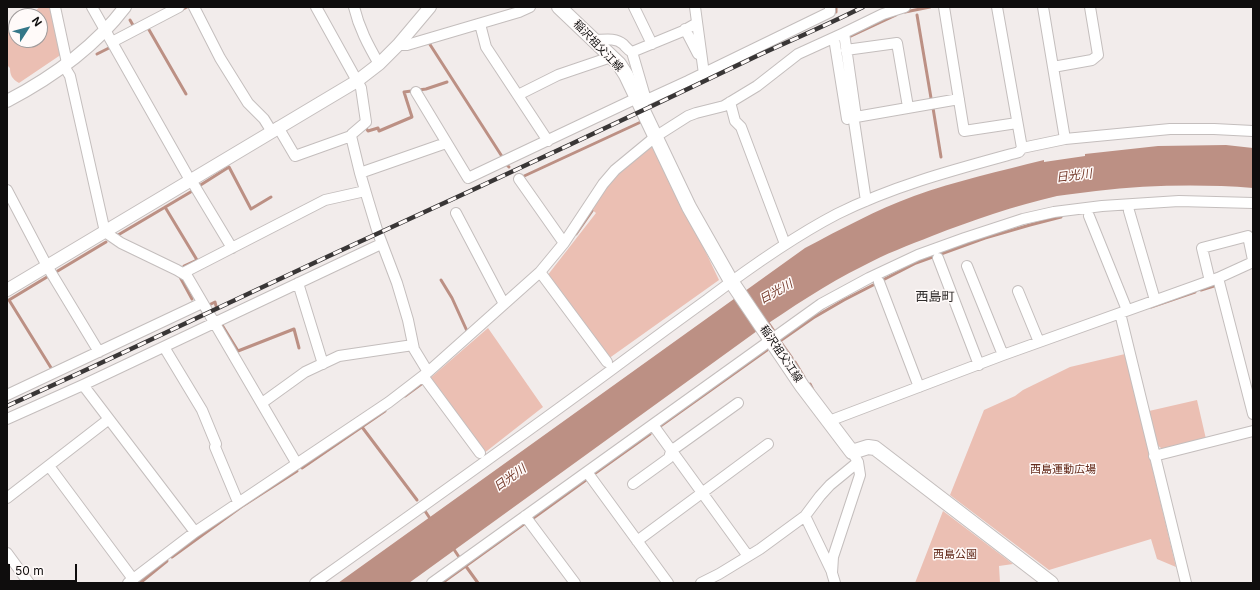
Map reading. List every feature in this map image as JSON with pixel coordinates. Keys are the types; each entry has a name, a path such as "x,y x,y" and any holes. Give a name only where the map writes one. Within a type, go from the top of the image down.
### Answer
{"main road":[{"name":"稲沢祖父江線","path":"559,7 619,64 641,100 656,137 701,229 732,282 802,386 855,457"},
{"path":"855,457 868,447 875,448 1051,583"}],"street":[{"path":"55,7 66,64 105,232 121,243 187,276 297,464"},
{"path":"92,7 191,180 232,248"},
{"path":"7,101 33,87 66,64 105,29 125,7"},
{"path":"112,42 179,7"},
{"path":"194,7 220,58 248,103 275,130 295,156 351,136 366,122 361,88 316,7"},
{"path":"354,7 358,24 366,42 379,64"},
{"path":"7,290 357,80 379,64 398,45 430,7"},
{"path":"398,45 407,45 480,24 530,7"},
{"path":"634,7 652,44"},
{"path":"695,7 704,74"},
{"path":"416,92 468,178 641,100 704,74 830,12 830,7"},
{"path":"48,466 131,581 195,532 389,402 426,374 540,272 564,243 615,170 656,137 688,116 724,106 757,86 798,54 882,14 905,7"},
{"path":"944,7 964,131 1017,123"},
{"path":"997,7 1022,148"},
{"path":"1043,7 1066,139"},
{"path":"1053,67 1092,60 1098,55 1090,7"},
{"path":"632,52 697,23"},
{"path":"480,24 486,46 548,141"},
{"path":"685,29 702,62"},
{"path":"839,35 846,50 851,118"},
{"path":"839,35 851,118 854,121 866,201"},
{"path":"594,40 615,40 622,42 632,52 641,100"},
{"path":"846,50 897,43 908,107"},
{"path":"518,95 558,75 611,57"},
{"path":"851,118 959,99"},
{"path":"730,102 735,120 741,127 785,244"},
{"path":"315,583 785,244 809,229 866,201 935,175 1019,152 1022,148 1066,139 1170,129 1214,129 1253,132"},
{"path":"351,136 360,173 381,244 397,283 408,320 414,349 426,374 480,453"},
{"path":"360,173 446,143"},
{"path":"518,179 564,243"},
{"path":"7,190 47,266 99,352"},
{"path":"183,273 325,200 365,191"},
{"path":"432,583 770,339 821,304 869,278 918,255 1023,219 1054,212 1102,206 1179,201 1253,203"},
{"path":"1129,211 1155,300"},
{"path":"456,213 504,304"},
{"path":"1089,216 1123,312 1154,456 1186,583"},
{"path":"829,421 1039,342 1214,279 1253,261 1248,236 1202,248 1214,279 1253,414"},
{"path":"7,419 164,347 381,244"},
{"path":"938,258 978,365"},
{"path":"968,266 1004,355"},
{"path":"540,272 607,362"},
{"path":"879,282 919,387"},
{"path":"298,283 323,364"},
{"path":"1018,291 1039,342"},
{"path":"7,395 202,303"},
{"path":"262,402 304,372 339,356 414,345"},
{"path":"164,347 202,410 216,444 215,447 238,502"},
{"path":"83,384 195,532"},
{"path":"633,484 669,458 671,451 738,403"},
{"path":"7,498 109,419"},
{"path":"652,425 748,556"},
{"path":"1154,456 1253,431"},
{"path":"637,541 768,444"},
{"path":"706,582 760,549 805,516 855,457"},
{"path":"832,573 833,558 860,475 855,457"},
{"path":"587,472 668,583"},
{"path":"525,516 575,583"},
{"path":"805,516 832,573 835,583"},
{"path":"7,553 29,583"}],"green space":[{"path":"51,7 62,54 19,83 12,77 10,68 7,65 7,27 8,26 8,48 48,48 48,8 39,8"},
{"path":"649,146 656,147 719,280 608,359 547,276 596,213 591,209 612,178"},
{"path":"488,328 543,407 483,454 428,380"},
{"name":"西島運動広場","path":"1125,354 1176,567 1157,559 1151,539 1049,570 950,495 984,410 1015,396 1023,390 1070,367"},
{"path":"1197,400 1206,439 1165,449 1157,445 1149,411"},
{"name":"西島公園","path":"943,511 1013,564 999,566 1000,583 915,583"}],"water":[{"name":"日光川","path":"1226,145 1253,148 1253,188 1214,186 1155,186 1057,196 1009,209 963,224 906,246 871,262 822,288 757,331 409,583 338,583 805,248 859,220 914,196 978,176 1044,160 1044,162 1085,156 1085,154 1158,146"}],"waterway":[{"path":"181,10 187,7"},
{"path":"836,7 836,12"},
{"path":"905,12 930,7"},
{"path":"851,36 896,15"},
{"path":"917,15 931,98"},
{"path":"130,20 134,27"},
{"path":"148,28 186,94"},
{"path":"429,43 503,158"},
{"path":"97,54 111,47"},
{"path":"842,56 844,72"},
{"path":"366,128 368,131 378,128 379,131 412,117 404,92 426,89 447,82"},
{"path":"933,108 941,157"},
{"path":"522,177 643,121"},
{"path":"199,186 229,167 251,209 271,197"},
{"path":"118,235 194,190"},
{"path":"165,207 197,260 184,266"},
{"path":"576,234 592,211"},
{"path":"792,358 780,341 813,318 844,300 916,263 985,238 1061,217"},
{"path":"56,272 106,242"},
{"path":"47,277 9,300 53,371"},
{"path":"180,277 192,299"},
{"path":"441,280 452,298 467,331"},
{"path":"1201,290 1214,286"},
{"path":"1151,307 1195,292"},
{"path":"209,305 215,302 216,306"},
{"path":"767,321 774,331"},
{"path":"222,325 238,351 294,329 299,348"},
{"path":"659,427 767,350"},
{"path":"795,362 804,377"},
{"path":"405,396 424,382"},
{"path":"810,384 813,390"},
{"path":"302,468 385,411"},
{"path":"362,427 417,500"},
{"path":"594,474 650,434"},
{"path":"172,557 241,507 297,471"},
{"path":"532,519 586,480"},
{"path":"425,511 431,520"},
{"path":"442,583 524,524"},
{"path":"453,548 459,557"},
{"path":"140,583 167,561"},
{"path":"465,565 478,583"}],"railway":[{"path":"7,406 863,7"}],"district":[{"name":"西島町","path":"935,297"}]}
